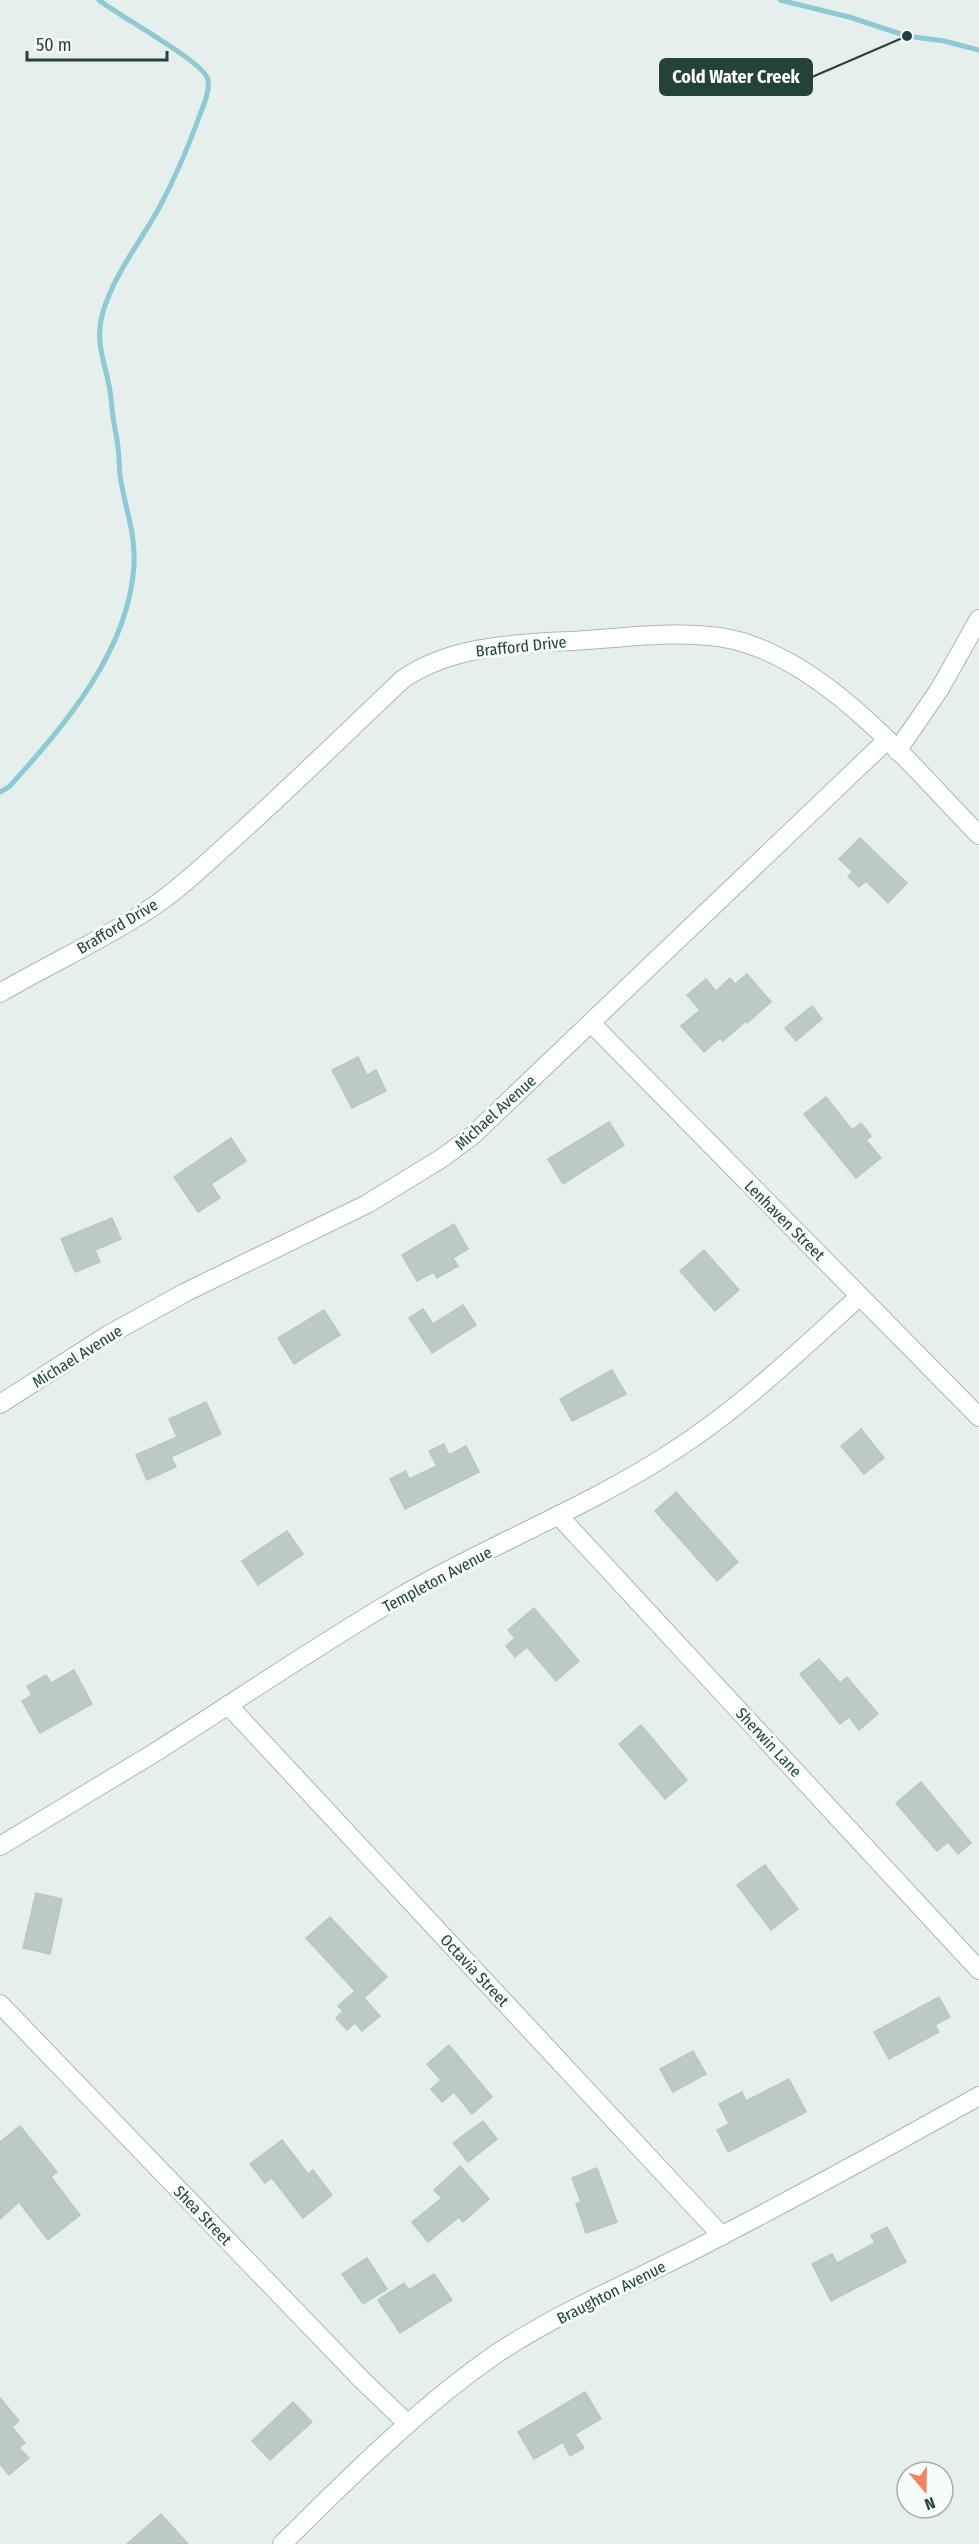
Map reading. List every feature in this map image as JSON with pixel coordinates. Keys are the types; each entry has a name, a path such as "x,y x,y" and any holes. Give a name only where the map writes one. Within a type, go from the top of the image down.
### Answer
{"street":[{"name":"Michael Avenue","path":"0,1404 108,1335 166,1302 367,1204 442,1158 473,1135 892,745 939,690 979,619"},
{"name":"Brafford Drive","path":"0,993 44,967 96,942 182,886 298,780 403,679 417,669 469,651 521,644 675,636 718,637 760,649 794,664 841,698 892,745 979,835"},
{"name":"Lenhaven Street","path":"591,1023 979,1417"},
{"name":"Templeton Avenue","path":"0,1846 155,1752 294,1660 400,1597 627,1479 726,1415 860,1296"},
{"name":"Sherwin Lane","path":"558,1515 979,1970"},
{"name":"Octavia Street","path":"228,1705 722,2236"},
{"name":"Shea Street","path":"0,2004 362,2380 408,2424"},
{"name":"Braughton Avenue","path":"282,2544 408,2424 471,2372 501,2351 555,2320 722,2236 979,2096"}],"building":[{"path":"860,838 907,883 888,903 866,881 859,887 848,876 853,872 839,859"},
{"path":"747,974 771,1002 723,1041 720,1038 704,1052 681,1026 700,1010 687,995 706,979 716,991 730,978 735,984"},
{"path":"812,1006 822,1019 796,1041 785,1028"},
{"path":"358,1057 367,1075 376,1070 386,1091 352,1108 332,1070"},
{"path":"826,1097 852,1130 861,1123 871,1136 866,1140 881,1158 856,1178 804,1114"},
{"path":"609,1122 624,1145 563,1184 548,1159"},
{"path":"231,1138 246,1161 211,1184 220,1198 198,1212 174,1177"},
{"path":"112,1218 121,1239 95,1250 100,1262 75,1272 61,1239"},
{"path":"454,1224 468,1249 453,1258 458,1266 437,1278 434,1272 417,1281 402,1255"},
{"path":"704,1250 739,1290 715,1311 680,1271"},
{"path":"463,1305 476,1325 432,1353 409,1318 423,1309 433,1324"},
{"path":"324,1310 340,1335 294,1364 278,1338"},
{"path":"612,1370 626,1394 572,1421 560,1399"},
{"path":"206,1402 221,1434 171,1457 176,1467 147,1480 136,1455 177,1437 169,1419"},
{"path":"861,1429 884,1458 864,1474 841,1446"},
{"path":"444,1444 449,1455 466,1446 479,1472 405,1509 390,1479 406,1471 409,1479 437,1466 429,1451"},
{"path":"676,1492 738,1562 717,1581 655,1511"},
{"path":"287,1531 303,1554 258,1585 242,1561"},
{"path":"534,1608 579,1661 556,1681 527,1647 515,1657 506,1646 515,1638 508,1630"},
{"path":"819,1659 840,1683 847,1677 878,1714 859,1730 849,1717 840,1724 800,1674"},
{"path":"74,1670 92,1704 40,1733 22,1701 32,1695 27,1686 46,1675 51,1683"},
{"path":"641,1725 687,1780 665,1799 619,1744"},
{"path":"921,1782 971,1843 958,1854 948,1842 937,1851 896,1803"},
{"path":"765,1865 798,1909 771,1930 737,1885"},
{"path":"36,1893 62,1899 50,1954 23,1948"},
{"path":"330,1917 387,1977 364,1998 380,2016 362,2031 355,2023 347,2030 336,2018 343,2011 338,2006 355,1991 306,1938"},
{"path":"939,1997 950,2017 935,2025 939,2032 889,2059 874,2032"},
{"path":"449,2045 492,2097 472,2114 454,2092 442,2102 431,2089 441,2080 427,2064"},
{"path":"693,2051 706,2074 673,2092 660,2069"},
{"path":"789,2079 806,2112 728,2152 717,2130 729,2124 719,2104 742,2092 746,2101"},
{"path":"483,2121 497,2139 468,2162 453,2143"},
{"path":"20,2126 57,2172 51,2177 80,2215 48,2240 19,2202 0,2219 0,2142"},
{"path":"282,2140 308,2174 313,2170 332,2195 303,2218 272,2178 265,2183 250,2164"},
{"path":"460,2166 489,2199 463,2222 459,2217 428,2242 412,2222 442,2198 434,2190"},
{"path":"597,2168 617,2222 586,2233 576,2204 581,2202 572,2178"},
{"path":"887,2227 906,2262 831,2301 812,2264 832,2254 837,2263 875,2243 871,2235"},
{"path":"367,2258 387,2289 363,2304 342,2274"},
{"path":"434,2274 452,2300 400,2333 378,2300 404,2283 409,2290"},
{"path":"585,2392 601,2419 575,2434 584,2448 570,2456 563,2442 534,2459 518,2432"},
{"path":"0,2398 19,2421 12,2427 25,2443 19,2448 29,2458 9,2475 0,2464"},
{"path":"293,2402 312,2422 270,2460 252,2441"},
{"path":"161,2514 188,2544 127,2544"}],"waterway":[{"path":"0,792 9,787 51,739 90,685 107,657 120,627 129,597 134,565 132,531 120,475 118,444 100,346 100,324 114,285 175,176 208,90 208,80 192,62 99,0"},
{"path":"780,0 849,17 907,36 944,41 979,50"}],"place":[{"name":"Cold Water Creek","path":"907,36"}]}
